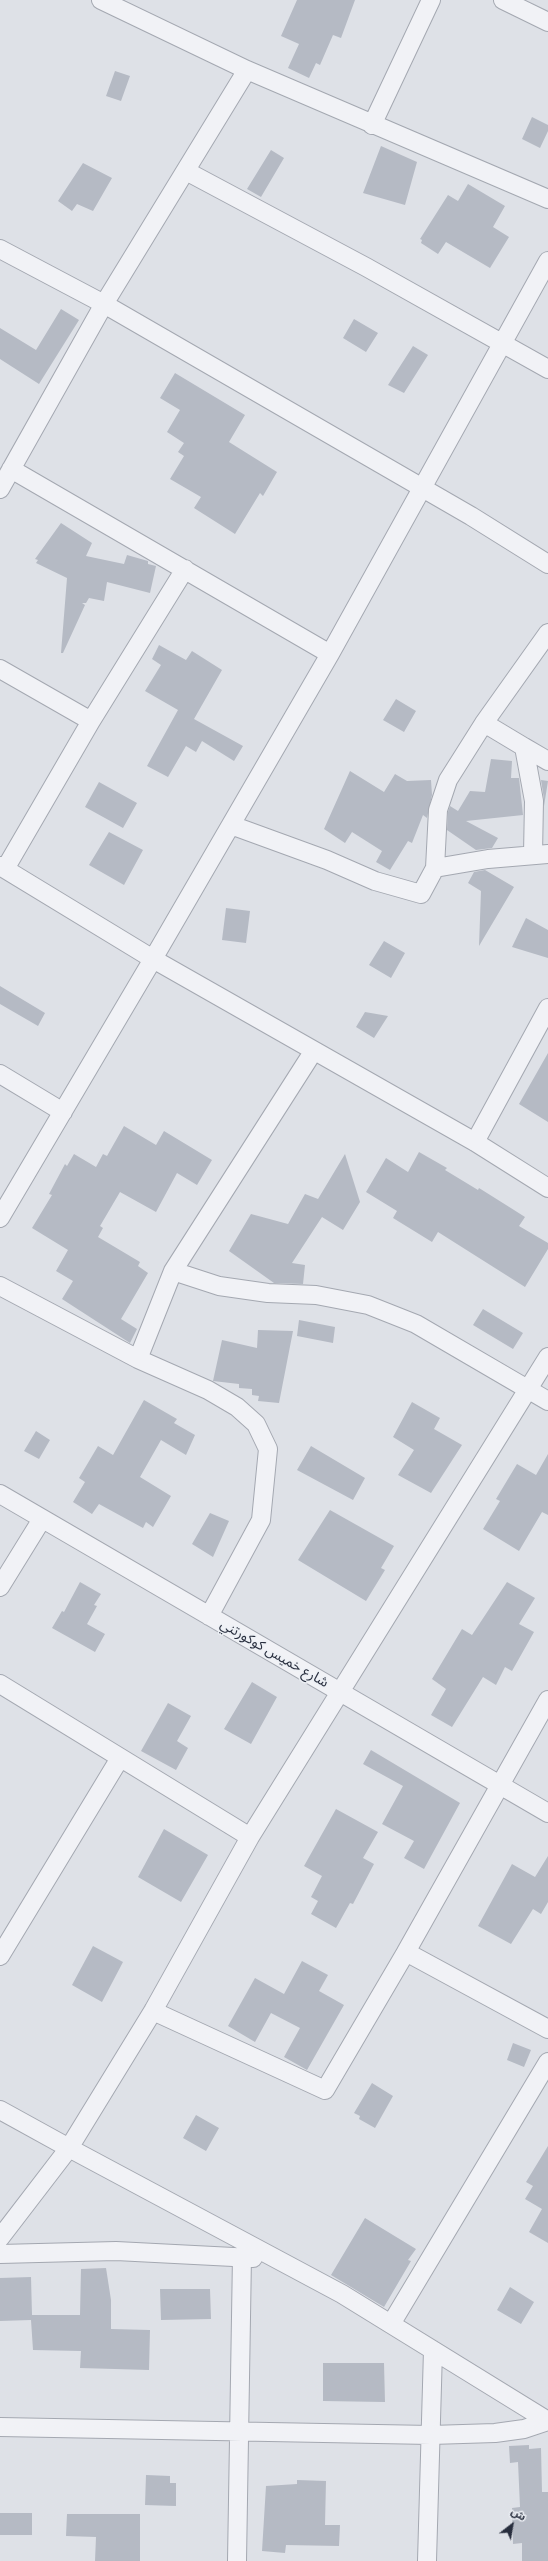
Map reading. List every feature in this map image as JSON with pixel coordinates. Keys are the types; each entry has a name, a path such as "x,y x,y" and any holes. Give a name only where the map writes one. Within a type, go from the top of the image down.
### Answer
{"street":[{"path":"101,0 247,70 372,125 548,199"},
{"path":"372,125 431,0"},
{"path":"503,0 548,22"},
{"path":"0,489 104,304 247,70"},
{"path":"186,171 366,267 548,369"},
{"path":"0,249 104,304 471,516 548,564"},
{"path":"0,1218 153,959 330,654 422,489 500,343 548,261"},
{"path":"12,469 330,654"},
{"path":"185,569 3,867 153,959 313,1052 475,1142 548,1188"},
{"path":"231,825 327,860 375,881 421,894 435,868 438,810 448,780 484,723 548,633"},
{"path":"0,669 91,721"},
{"path":"484,723 548,761"},
{"path":"435,868 488,859 540,854 534,801 524,747"},
{"path":"475,1142 548,1008"},
{"path":"138,1359 173,1271 313,1052"},
{"path":"0,1074 63,1112"},
{"path":"173,1271 219,1286 268,1293 316,1295 368,1306 416,1324 548,1400"},
{"path":"0,1286 138,1359 208,1390 237,1407 256,1424 268,1449 261,1520 209,1616"},
{"path":"0,2238 69,2148 153,2011 250,1837 548,1357"},
{"name":"شارع خميس كوكورتني","path":"0,1494 548,1813"},
{"path":"0,1586 42,1519"},
{"path":"0,1684 250,1837"},
{"path":"153,2011 325,2090 406,1952 548,1700"},
{"path":"2,1948 120,1758"},
{"path":"406,1952 548,2029"},
{"path":"391,2324 548,2062"},
{"path":"0,2110 342,2294 548,2421"},
{"path":"0,2254 116,2251 242,2256 291,2266"},
{"path":"237,2561 242,2256"},
{"path":"427,2561 432,2350"},
{"path":"0,2426 431,2435 494,2433 524,2428 548,2421"}],"building":[{"path":"297,0 355,0 341,38 333,35 320,65 316,63 309,78 288,68 299,44 281,36"},
{"path":"115,71 130,76 121,101 106,96"},
{"path":"532,117 548,125 548,131 540,148 522,139"},
{"path":"381,146 417,162 405,205 363,193"},
{"path":"271,150 284,158 261,197 247,189"},
{"path":"83,163 112,178 93,211 77,204 72,211 58,201"},
{"path":"468,184 505,206 493,227 509,237 490,268 446,242 438,254 421,243 422,240 420,239 448,195 458,201"},
{"path":"61,309 79,320 39,384 0,359 0,328 36,350"},
{"path":"354,319 378,333 366,352 343,338"},
{"path":"413,346 428,355 404,393 388,385"},
{"path":"175,373 245,415 229,442 277,472 263,496 260,493 235,534 194,508 201,497 170,479 184,456 178,452 184,443 167,432 180,410 160,398"},
{"path":"61,523 92,543 86,556 124,564 127,555 148,561 148,564 156,566 150,593 107,582 104,601 89,598 86,603 82,603 85,605 63,653 61,653 67,578 36,563 38,560 35,559"},
{"path":"159,645 186,660 192,651 222,670 194,719 243,746 234,761 202,741 196,752 186,746 168,777 147,766 178,710 145,691 161,665 152,659"},
{"path":"396,699 416,711 404,732 383,720"},
{"path":"491,759 512,761 511,778 519,778 523,815 466,821 498,838 492,848 476,850 447,830 448,812 450,806 458,811 470,791 485,792"},
{"path":"350,771 384,792 395,774 407,781 431,780 432,795 427,818 423,815 412,843 408,841 390,870 376,862 382,851 352,832 345,843 324,829"},
{"path":"541,780 548,781 544,806 544,799"},
{"path":"99,782 137,803 123,828 85,807"},
{"path":"109,832 143,850 124,885 89,865"},
{"path":"485,870 514,887 479,946 481,891 468,883 474,872"},
{"path":"226,908 250,911 246,943 222,940"},
{"path":"526,918 548,930 548,958 512,947"},
{"path":"384,941 405,953 391,978 369,965"},
{"path":"0,986 45,1013 38,1026 0,1004"},
{"path":"365,1012 388,1016 374,1038 356,1027"},
{"path":"548,1053 548,1122 519,1104"},
{"path":"124,1126 156,1145 164,1131 212,1160 197,1185 177,1173 156,1212 120,1192 100,1226 103,1228 98,1237 140,1262 138,1266 148,1273 121,1319 137,1329 130,1343 62,1299 73,1281 56,1271 68,1250 32,1228 52,1195 49,1194 65,1164 67,1166 74,1154 96,1167 103,1154 107,1156"},
{"path":"419,1152 447,1168 445,1170 478,1190 479,1188 525,1217 519,1226 548,1243 548,1249 525,1287 438,1232 432,1242 393,1218 397,1211 366,1192 386,1158 408,1172"},
{"path":"345,1154 360,1202 343,1230 322,1217 292,1263 305,1265 303,1284 274,1283 229,1251 251,1214 288,1224 305,1194 318,1199"},
{"path":"483,1309 523,1333 513,1349 473,1325"},
{"path":"299,1320 335,1327 333,1343 297,1336"},
{"path":"258,1330 293,1331 279,1403 258,1401 259,1396 252,1395 252,1389 239,1388 239,1384 213,1381 222,1340 257,1348"},
{"path":"144,1400 177,1419 174,1423 195,1435 186,1455 161,1440 140,1477 171,1496 153,1527 146,1522 143,1528 99,1504 92,1514 73,1502 85,1482 79,1478 98,1446 113,1455"},
{"path":"412,1402 440,1418 434,1429 462,1445 431,1493 398,1475 414,1450 393,1437"},
{"path":"36,1431 50,1440 39,1459 24,1451"},
{"path":"311,1446 365,1478 353,1500 297,1470"},
{"path":"548,1454 548,1515 542,1512 519,1551 483,1529 500,1501 496,1499 517,1464 536,1475"},
{"path":"330,1510 394,1546 381,1568 385,1570 366,1601 298,1560"},
{"path":"210,1513 229,1521 213,1557 192,1544"},
{"path":"80,1582 101,1594 94,1605 97,1606 87,1624 105,1634 95,1652 52,1628 62,1611 64,1612"},
{"path":"507,1582 535,1598 519,1624 534,1632 512,1671 505,1667 496,1685 483,1677 452,1727 431,1715 446,1689 432,1679 462,1629 472,1635"},
{"path":"252,1682 277,1697 251,1744 224,1729"},
{"path":"168,1703 191,1716 177,1741 188,1748 176,1770 141,1751"},
{"path":"371,1750 460,1803 424,1869 404,1858 414,1841 382,1824 403,1786 363,1764"},
{"path":"336,1809 378,1832 363,1858 374,1864 353,1904 350,1903 336,1928 311,1914 318,1901 311,1897 322,1876 304,1866"},
{"path":"164,1829 208,1855 181,1902 138,1877"},
{"path":"548,1856 548,1902 541,1914 533,1909 511,1944 478,1926 512,1864 535,1877"},
{"path":"93,1946 123,1962 102,2002 72,1985"},
{"path":"302,1961 328,1975 319,1991 344,2005 307,2070 284,2057 300,2028 271,2013 255,2042 228,2026 255,1978 284,1994"},
{"path":"513,2043 531,2050 524,2067 507,2060"},
{"path":"372,2083 393,2096 375,2128 359,2119 360,2116 354,2113"},
{"path":"196,2115 219,2128 206,2151 183,2138"},
{"path":"548,2146 548,2243 529,2232 542,2209 525,2199 533,2186 526,2182"},
{"path":"365,2218 416,2249 408,2260 411,2261 384,2307 331,2275"},
{"path":"106,2268 111,2300 111,2329 150,2330 149,2370 80,2368 81,2351 33,2350 31,2320 0,2321 0,2278 31,2277 32,2315 80,2315 81,2269"},
{"path":"510,2287 534,2302 521,2324 497,2310"},
{"path":"160,2289 210,2289 211,2319 161,2320"},
{"path":"323,2363 384,2363 385,2402 323,2401"},
{"path":"529,2445 529,2449 541,2448 542,2492 548,2492 548,2561 522,2561 522,2543 513,2544 512,2508 520,2507 518,2462 510,2463 509,2446"},
{"path":"146,2475 170,2476 170,2483 176,2483 176,2506 145,2505"},
{"path":"297,2480 326,2481 325,2525 340,2525 339,2546 286,2545 285,2553 262,2551 266,2486 297,2484"},
{"path":"0,2513 32,2513 32,2535 0,2535"},
{"path":"67,2514 140,2514 140,2561 95,2561 96,2537 66,2536"}]}
